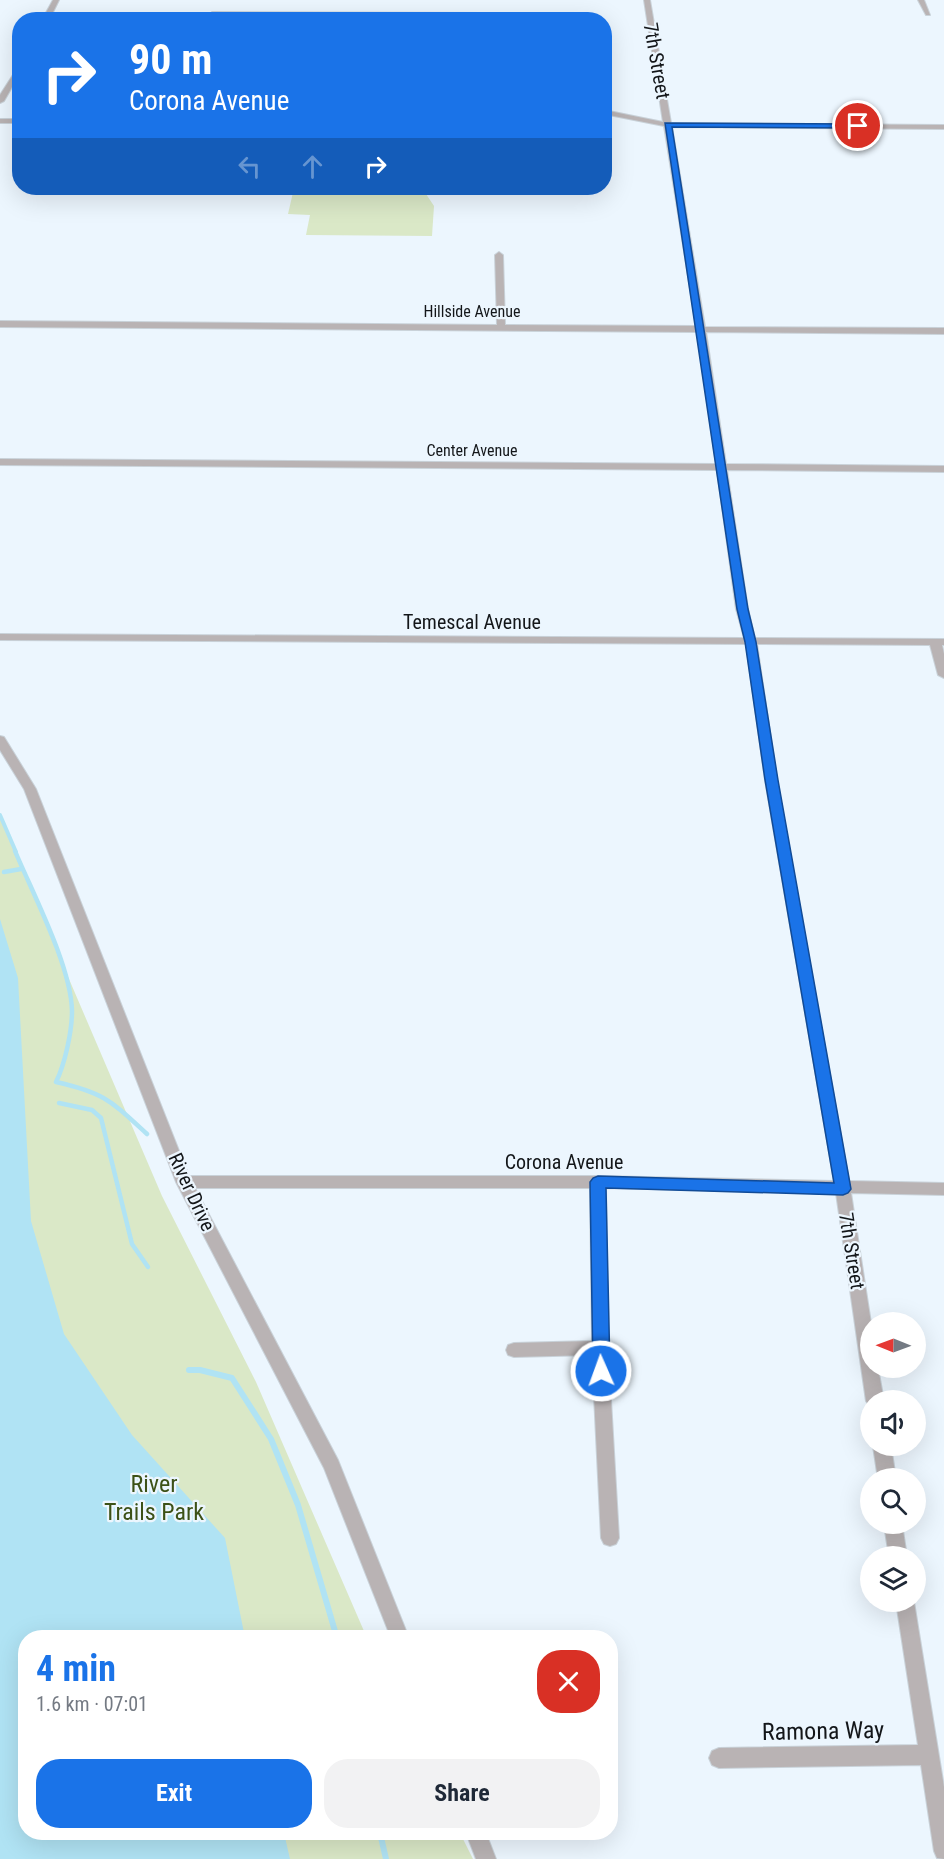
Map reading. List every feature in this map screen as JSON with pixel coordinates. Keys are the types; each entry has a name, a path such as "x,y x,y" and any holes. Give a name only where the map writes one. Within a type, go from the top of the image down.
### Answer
{"street":[{"name":"7th Street","path":"647,0 701,329 742,609 751,642 771,780 843,1189 873,1390"},
{"path":"921,0 928,14"},
{"path":"251,12 324,12"},
{"path":"0,101 12,80"},
{"path":"612,114 668,125 944,127"},
{"path":"499,255 501,326"},
{"name":"Hillside Avenue","path":"0,324 944,331"},
{"name":"Center Avenue","path":"0,462 944,469"},
{"name":"Temescal Avenue","path":"0,637 939,642"},
{"path":"939,642 944,675"},
{"name":"River Drive","path":"0,740 30,789 184,1182 332,1466 397,1630"},
{"name":"Corona Avenue","path":"184,1182 598,1182 843,1189 944,1189"},
{"path":"598,1182 600,1348 610,1538"},
{"path":"514,1350 600,1348"},
{"path":"907,1612 944,1851"},
{"name":"Ramona Way","path":"719,1758 928,1755"},
{"path":"479,1840 486,1859"}],"green space":[{"path":"292,195 427,195 434,206 432,236 306,235 310,215 288,214"},
{"name":"River Trails Park","path":"0,818 162,1196 256,1382 364,1630 35,1630 0,958"},
{"path":"97,1840 464,1840 473,1859 109,1859"}],"water":[{"path":"0,919 18,978 31,1221 64,1334 132,1435 225,1538 243,1630 18,1630 18,1840 286,1840 290,1859 0,1859"}],"waterway":[{"path":"0,815 16,852"},
{"path":"15,851 50,930 70,993 72,1019 62,1066 56,1082 86,1090 106,1100 147,1134"},
{"path":"4,872 21,869"},
{"path":"59,1103 92,1110 101,1118 132,1244 148,1267"},
{"path":"189,1370 200,1370 232,1378 271,1439 298,1505 335,1630"},
{"path":"382,1840 386,1859"}],"route":[{"path":"601,1371 598,1182 843,1189 771,780 751,642 742,609 668,125 858,126"}]}
